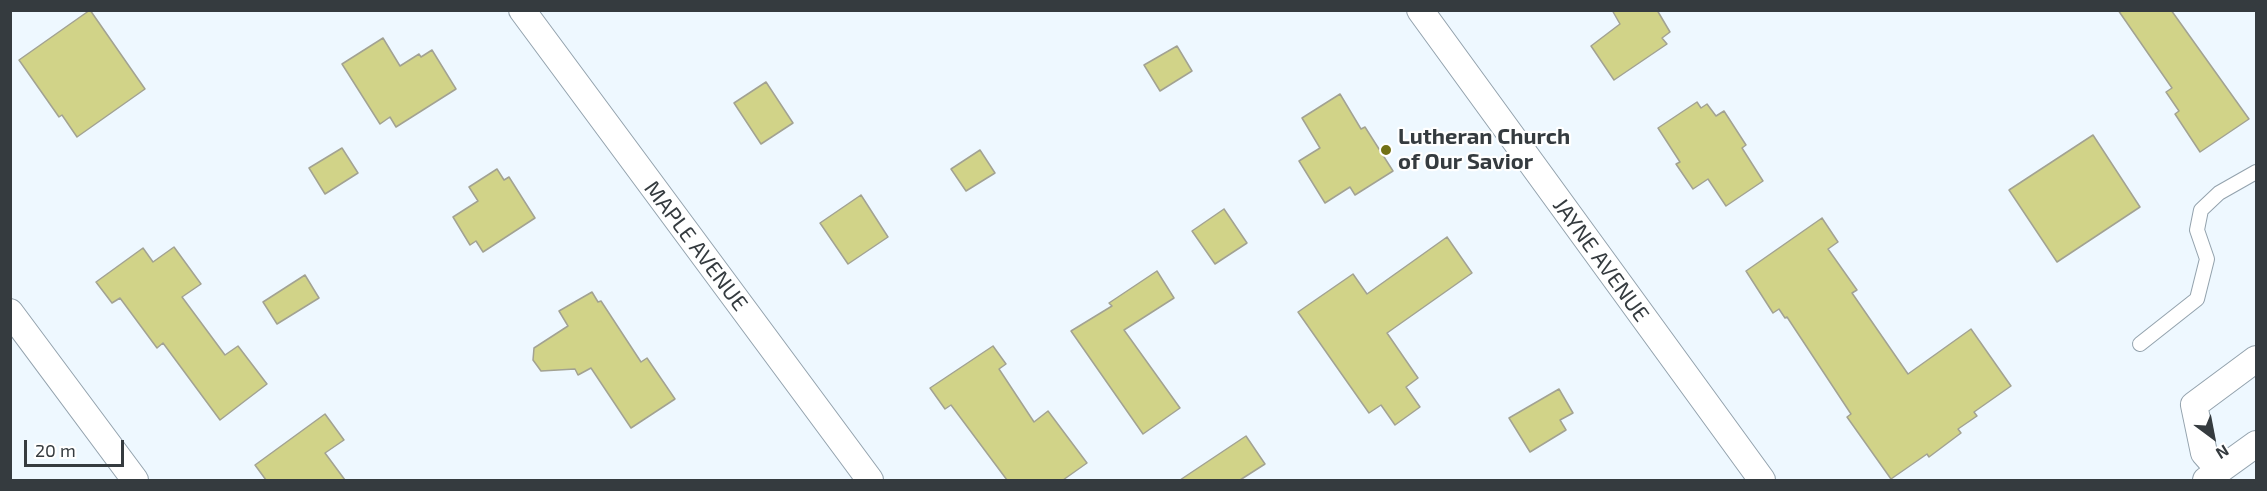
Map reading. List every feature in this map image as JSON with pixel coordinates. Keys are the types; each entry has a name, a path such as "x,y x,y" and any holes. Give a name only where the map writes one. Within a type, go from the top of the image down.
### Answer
{"street":[{"name":"MAPLE AVENUE","path":"522,10 870,480"},
{"name":"JAYNE AVENUE","path":"1420,10 1762,480"},
{"path":"10,312 135,480"},
{"path":"2256,359 2194,405 2204,453 2212,475 2256,444"}],"lane":[{"path":"2140,344 2197,299 2207,259 2197,230 2201,210 2219,193 2256,172"}],"building":[{"path":"90,10 145,89 77,137 62,115 59,117 19,60"},
{"path":"1612,10 1657,10 1670,32 1662,38 1667,44 1614,80 1591,46 1620,24"},
{"path":"2118,10 2171,10 2249,119 2200,152 2175,114 2179,111 2166,92 2172,88"},
{"path":"383,38 400,66 419,54 421,57 432,50 456,89 396,127 390,117 380,124 342,64"},
{"path":"1177,46 1192,71 1160,91 1144,65"},
{"path":"766,82 793,123 761,144 734,103"},
{"path":"1340,94 1361,129 1365,127 1393,171 1355,195 1350,187 1325,203 1299,161 1320,148 1302,118"},
{"path":"1697,102 1701,108 1707,104 1716,116 1724,111 1746,145 1742,148 1763,181 1726,206 1708,179 1693,189 1676,164 1680,162 1658,128"},
{"path":"2093,135 2140,207 2057,262 2009,190"},
{"path":"342,148 358,173 325,194 309,168"},
{"path":"980,150 995,173 966,191 951,169"},
{"path":"497,169 504,180 509,177 535,218 483,252 476,241 470,245 453,217 478,201 469,187"},
{"path":"861,195 888,237 848,264 820,223"},
{"path":"1224,209 1247,243 1215,264 1192,231"},
{"path":"1822,218 1838,242 1828,249 1857,290 1852,293 1908,374 1971,329 2011,386 1974,412 1977,416 1958,429 1961,433 1929,457 1927,454 1891,479 1847,417 1851,414 1787,317 1785,318 1779,309 1773,313 1746,271"},
{"path":"1447,237 1472,273 1387,333 1418,378 1406,387 1420,407 1395,425 1381,405 1369,413 1298,312 1353,274 1367,294"},
{"path":"174,247 201,284 182,297 225,355 238,346 267,384 220,420 163,343 157,348 120,298 112,303 96,282 143,248 153,262"},
{"path":"1157,271 1174,298 1124,330 1180,408 1143,434 1071,331 1112,306 1109,303"},
{"path":"305,275 319,298 277,324 263,302"},
{"path":"592,292 598,302 601,301 641,362 647,358 675,399 631,428 591,368 578,375 575,369 541,371 533,360 534,348 568,326 559,311"},
{"path":"993,346 1006,364 999,369 1034,422 1048,411 1087,463 1063,480 1007,480 951,405 945,409 930,388"},
{"path":"1559,389 1573,413 1560,420 1566,430 1530,452 1509,418"},
{"path":"325,414 344,440 325,453 345,480 266,480 255,465"},
{"path":"1246,436 1265,464 1240,480 1180,480"}],"place":[{"name":"Lutheran Church of Our Savior","path":"1386,150"}]}
